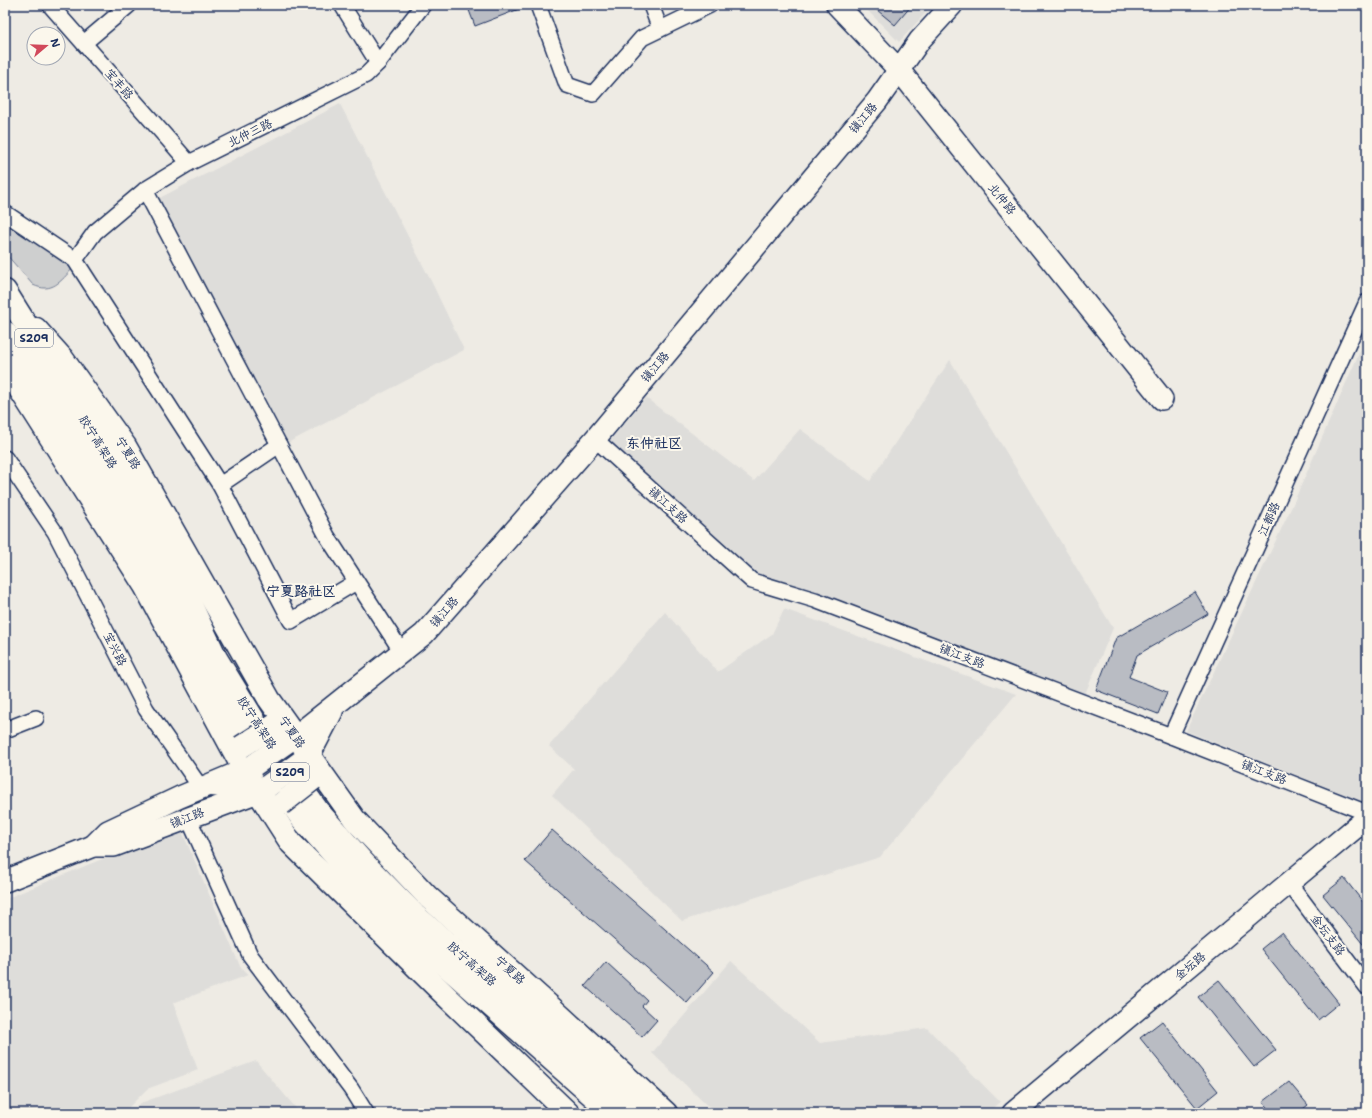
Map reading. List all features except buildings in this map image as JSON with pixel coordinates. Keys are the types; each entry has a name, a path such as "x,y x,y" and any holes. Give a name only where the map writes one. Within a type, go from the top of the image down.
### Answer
{"main road":[{"name":"宁夏路","path":"9,298 62,358 125,446 284,728 321,781 355,820 428,897 666,1113"},
{"name":"胶宁高架路","path":"9,298 109,457 152,530 183,588 216,658 262,733 318,811 364,863 415,915 641,1113"},
{"name":"胶宁高架路","path":"5,332 135,535 199,665 249,742 302,819 349,872 401,926 612,1113"},
{"path":"5,366 145,586 249,768 279,813 291,843 440,990 568,1113"},
{"path":"236,745 284,728"},
{"name":"镇江路","path":"249,768 284,728"},
{"name":"镇江路","path":"263,789 305,759"},
{"path":"279,813 321,781"}],"street":[{"name":"宝丰路","path":"50,5 189,163"},
{"path":"84,44 129,5"},
{"path":"342,5 378,63"},
{"name":"北仲三路","path":"75,260 95,232 146,190 189,163 366,75 378,63 422,5"},
{"path":"538,5 568,85 593,94 642,38 710,5"},
{"path":"651,5 660,29"},
{"name":"北仲路","path":"837,5 899,70 1162,399"},
{"name":"镇江路","path":"284,728 335,706 424,634 595,439 877,101 920,40 952,5"},
{"path":"146,190 327,536 402,652"},
{"path":"5,213 75,260 220,485 291,621 356,582"},
{"name":"江都路","path":"1171,736 1367,302"},
{"name":"镇江支路","path":"595,439 752,581 815,600 1171,736 1367,813"},
{"path":"220,485 279,445"},
{"name":"宝兴路","path":"5,458 55,532 146,709 201,788"},
{"name":"镇江路","path":"305,759 335,706"},
{"path":"5,730 36,718"},
{"name":"镇江路","path":"93,846 108,831 201,788 249,768"},
{"path":"201,788 263,789"},
{"name":"镇江路","path":"5,881 93,846 114,846 263,789"},
{"path":"188,817 250,955 351,1089 366,1113"},
{"name":"金坛路","path":"1013,1113 1367,818"},
{"name":"金坛支路","path":"1289,883 1367,987"}],"shaded area":[{"path":"862,5 933,5 899,42"},
{"path":"340,104 432,283 464,350 278,448 150,203"},
{"path":"5,219 70,264 73,268 56,285 46,288 33,285 5,253"},
{"path":"1367,335 1367,803 1186,731 1293,504"},
{"path":"950,360 1113,628 1085,694 757,573 610,441 646,398 754,481 800,429 870,481"},
{"path":"784,609 1016,694 880,857 682,921 552,795 574,769 549,746 665,612 718,672 772,634"},
{"path":"180,827 240,966 248,975 173,1003 198,1070 147,1089 123,1113 5,1113 5,899"},
{"path":"731,961 820,1043 927,1028 1000,1102 989,1113 715,1113 652,1053"},
{"path":"256,1061 300,1113 131,1113 141,1103"}],"district":[{"name":"东仲社区","path":"654,443"},
{"name":"宁夏路社区","path":"301,591"}]}
